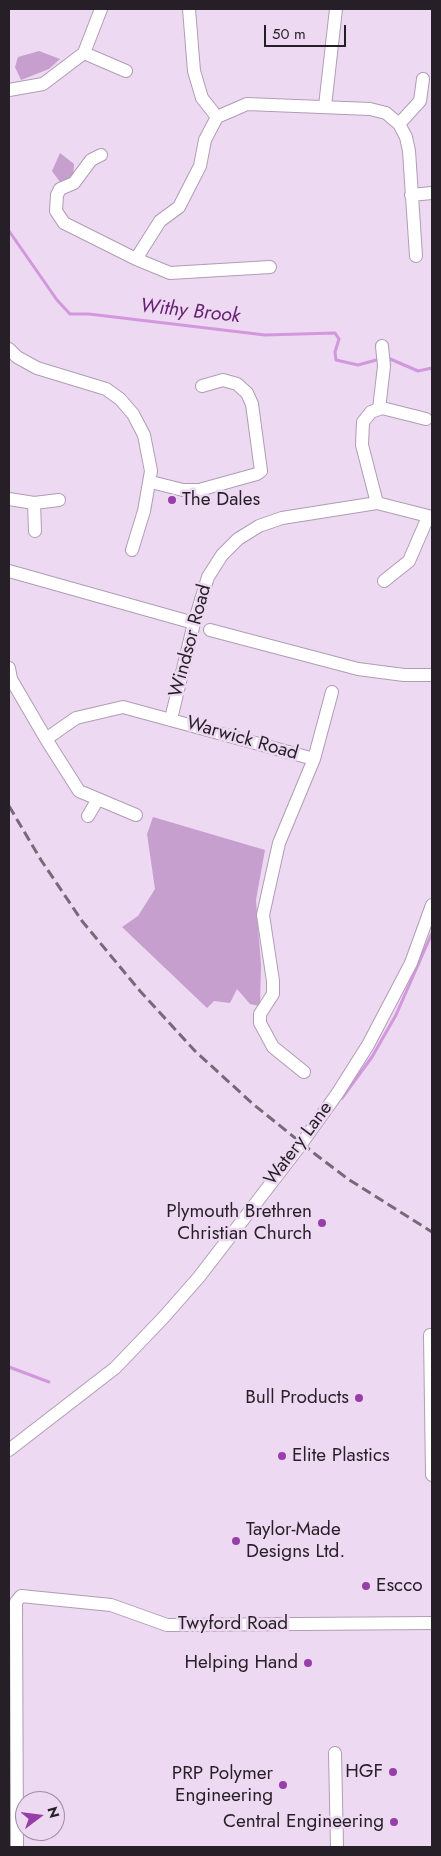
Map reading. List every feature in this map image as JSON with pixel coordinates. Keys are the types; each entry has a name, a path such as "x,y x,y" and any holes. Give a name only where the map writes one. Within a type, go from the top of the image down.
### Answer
{"street":[{"path":"9,90 43,84 84,53 101,9"},
{"path":"189,9 194,71 202,98 217,117"},
{"path":"325,106 336,9"},
{"path":"84,53 126,71"},
{"path":"399,124 420,101 423,79"},
{"path":"136,258 160,221 179,208 200,166 205,140 217,117 247,104 370,109 386,113 399,124 406,137 408,151 416,256"},
{"path":"101,156 86,165 74,182 60,189 57,195 56,211 64,223 170,273 270,267"},
{"path":"411,195 432,193"},
{"path":"379,409 384,366 382,346"},
{"path":"9,349 17,357 37,368 106,389 120,399 133,414 144,435 149,453 150,482 132,550"},
{"path":"150,482 183,490 199,490 258,474 261,471 252,404 247,393 237,384 222,380 202,386"},
{"path":"384,581 409,561 430,517 378,503 361,436 363,422 371,412 379,409 396,410 426,419"},
{"path":"9,499 34,503 59,500"},
{"path":"34,503 36,531"},
{"name":"Windsor Road","path":"170,719 194,623 208,577 222,555 238,539 259,526 282,518 378,503"},
{"path":"9,571 194,623"},
{"path":"210,630 358,669 404,675 432,675"},
{"path":"9,668 11,678 79,791 136,815"},
{"name":"Warwick Road","path":"304,1072 273,1047 260,1022 260,1014 272,994 273,981 263,915 279,844 314,759 332,692"},
{"name":"Warwick Road","path":"46,739 76,718 123,707 314,759"},
{"path":"88,816 98,799"},
{"name":"Watery Lane","path":"9,1450 115,1368 163,1318 198,1277 299,1147 337,1094 368,1045 411,963 432,905"},
{"path":"430,1335 432,1475"},
{"name":"Twyford Road","path":"17,1847 16,1602 21,1596 111,1605 167,1625 432,1623"},
{"path":"335,1753 337,1847"}],"shaded area":[{"path":"39,51 60,59 49,69 21,80 15,67 18,57"},
{"path":"60,153 74,164 73,178 60,182 52,171"},
{"path":"153,817 265,850 256,900 261,965 260,1006 250,1004 237,989 230,1003 214,1001 207,1008 122,927 138,916 155,889 147,834"}],"waterway":[{"name":"Withy Brook","path":"9,231 57,300 70,314 89,314 265,335 335,333 339,339 335,352 336,360 358,365 380,359"},
{"name":"Withy Brook","path":"388,358 418,371 432,368"},
{"path":"342,1098 372,1057 396,1015 432,933"},
{"path":"9,1367 49,1382"}],"railway":[{"path":"9,806 41,860 82,921 140,991 195,1051 253,1104 315,1154 348,1179 432,1232"}],"place":[{"name":"The Dales","path":"172,500"},
{"name":"Plymouth Brethren Christian Church","path":"322,1223"},
{"name":"Bull Products","path":"359,1398"},
{"name":"Elite Plastics","path":"282,1456"},
{"name":"Taylor-Made Designs Ltd.","path":"236,1541"},
{"name":"Escco","path":"366,1586"},
{"name":"Helping Hand","path":"308,1663"},
{"name":"HGF","path":"393,1772"},
{"name":"PRP Polymer Engineering","path":"283,1785"},
{"name":"Central Engineering","path":"394,1822"}]}
